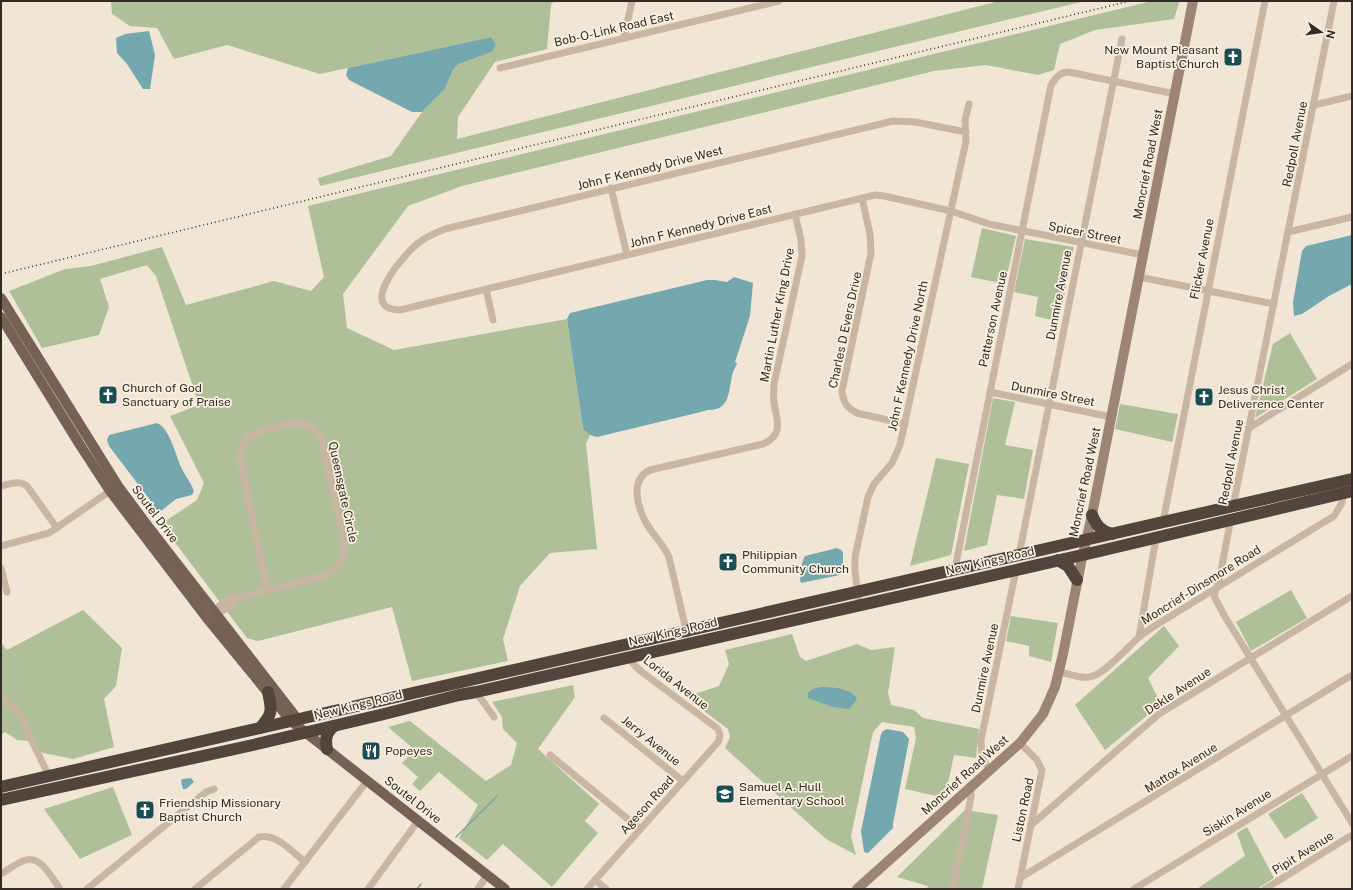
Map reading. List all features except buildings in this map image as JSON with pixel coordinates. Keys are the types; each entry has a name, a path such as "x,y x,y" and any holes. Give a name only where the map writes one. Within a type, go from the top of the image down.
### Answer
{"highway":[{"name":"New Kings Road","path":"1,800 334,726 459,689 624,645 1352,479"},
{"name":"New Kings Road","path":"1,787 294,720 459,689 476,692 859,604 1082,555 1348,492"},
{"path":"1092,515 1100,528 1112,534"},
{"path":"1058,560 1068,566 1077,580"},
{"path":"260,728 270,716 272,709 268,692"},
{"path":"327,749 327,734 334,726"}],"main road":[{"name":"Soutel Drive","path":"1,298 114,489"},
{"name":"Soutel Drive","path":"1,317 76,438 294,720"},
{"name":"Soutel Drive","path":"213,614 268,692 306,732 505,889"}],"street":[{"path":"624,38 632,1"},
{"name":"Bob-O-Link Road East","path":"500,68 779,1"},
{"name":"Moncrief Road West","path":"857,889 1020,743 1043,714 1055,687 1060,672 1082,555 1092,515 1193,1"},
{"name":"Flicker Avenue","path":"1162,522 1265,1"},
{"name":"Redpoll Avenue","path":"1334,1 1214,596 1352,823"},
{"name":"Dunmire Avenue","path":"1019,555 1080,243 1122,39"},
{"name":"Patterson Avenue","path":"955,569 1051,85 1058,75 1064,72 1113,81"},
{"path":"1113,81 1175,94"},
{"path":"1314,105 1352,96"},
{"name":"John F Kennedy Drive North","path":"859,604 855,557 868,497 874,484 892,463 896,455 905,424 966,141 965,120 969,104"},
{"name":"John F Kennedy Drive West","path":"386,306 381,297 381,293 385,284 404,257 419,242 430,235 445,229 893,121 915,122 966,132"},
{"path":"611,188 627,255"},
{"name":"John F Kennedy Drive East","path":"386,306 400,310 795,214 880,195 951,210 989,224 1022,232"},
{"name":"Charles D Evers Drive","path":"862,198 870,234 871,253 842,391 843,397 845,404 857,413 905,424"},
{"name":"Martin Luther King Drive","path":"689,643 669,557 666,549 650,529 642,514 636,491 637,485 642,475 650,470 763,444 769,442 777,432 778,421 774,402 774,384 802,256 802,240 795,214"},
{"path":"1288,232 1352,216"},
{"name":"Spicer Street","path":"1022,232 1143,255"},
{"path":"1139,277 1274,304"},
{"path":"486,289 493,320"},
{"path":"1249,428 1352,364"},
{"name":"Dunmire Street","path":"990,392 1111,417"},
{"name":"Queensgate Circle","path":"213,614 219,606 231,597 237,598 267,589 326,575 338,567 344,552 322,440 317,432 306,424 298,423 252,434 246,439 240,451 240,459 267,589"},
{"path":"1,486 16,483 24,484 30,489 57,528"},
{"path":"1,546 45,534 57,528 114,489"},
{"name":"Moncrief-Dinsmore Road","path":"1060,672 1087,678 1094,676 1140,637 1161,622 1334,516 1348,492"},
{"path":"1140,637 1156,538"},
{"path":"1,568 7,592"},
{"name":"Dunmire Avenue","path":"990,770 982,758 981,740 1016,570"},
{"name":"Dekle Avenue","path":"1032,825 1151,720 1352,596"},
{"name":"Lorida Avenue","path":"624,645 628,657 635,666 718,729 720,735"},
{"name":"Mattox Avenue","path":"1020,878 1352,675"},
{"path":"476,692 494,716"},
{"path":"1,697 18,712 24,720 30,737 49,776"},
{"name":"Jerry Avenue","path":"604,718 683,782"},
{"name":"Ageson Road","path":"586,889 719,741 720,735"},
{"name":"Liston Road","path":"1018,889 1042,770 1037,760 1020,743"},
{"path":"550,755 640,829"},
{"name":"Siskin Avenue","path":"1134,889 1352,756"},
{"path":"122,760 126,772"},
{"path":"284,889 367,781"},
{"path":"953,888 971,798 971,787"},
{"path":"87,889 206,792 214,789"},
{"path":"368,889 418,821"},
{"name":"Pipit Avenue","path":"1264,889 1352,835"},
{"path":"195,889 259,837 272,837 278,840 305,862"},
{"path":"1,874 22,861 31,859 41,864 60,889"},
{"path":"478,889 487,875"},
{"path":"595,880 606,889"}],"green space":[{"path":"111,1 554,1 551,5 547,49 495,62 458,117 457,139 999,1 1085,1 320,186 318,178 391,156 422,112 445,89 453,70 459,64 492,52 491,37 320,74 227,45 174,59 157,28 130,26 112,14"},
{"path":"1152,1 1177,1 1179,3 1174,19 1095,30 1060,44 1054,70 1038,75 986,65 934,71 462,186 408,206 343,294 347,328 394,350 567,319 583,429 590,435 586,444 597,549 550,553 520,586 503,639 508,661 412,681 392,607 258,641 247,638 161,524 197,500 204,483 170,416 199,405 156,276 147,265 100,279 109,307 99,335 42,348 9,291 65,269 91,266 162,247 186,305 274,281 311,291 324,277 308,206"},
{"path":"982,228 1016,236 1005,284 971,277"},
{"path":"1025,239 1074,247 1059,322 1035,316 1038,297 1014,292"},
{"path":"1290,333 1317,379 1255,418 1273,344"},
{"path":"993,398 1015,402 1005,445 1033,450 1024,499 997,495 987,545 964,551"},
{"path":"1120,404 1178,414 1172,442 1115,429"},
{"path":"936,458 969,464 951,555 910,566"},
{"path":"1291,590 1307,618 1251,651 1236,622"},
{"path":"83,610 122,648 116,686 104,699 114,747 73,759 43,753 28,741 17,740 5,732 1,735 1,643 7,650"},
{"path":"1011,616 1058,623 1051,662 1029,656 1029,646 1006,641"},
{"path":"1164,626 1179,646 1148,678 1161,704 1105,750 1075,705"},
{"path":"792,634 800,657 806,661 857,644 871,650 895,647 888,693 891,705 914,710 923,718 979,729 976,758 954,755 945,798 905,789 916,738 914,727 882,722 873,732 851,836 856,855 826,839 725,748 730,737 728,729 685,697 719,686 729,664 725,650"},
{"path":"573,685 575,697 538,749 599,804 585,821 598,833 552,887 503,844 487,860 459,838 478,805 439,772 420,791 412,784 418,777 402,763 415,750 388,727 410,721 486,781 511,765 517,743 503,729 502,717 492,702"},
{"path":"113,787 132,835 80,859 44,809"},
{"path":"1302,793 1318,818 1285,839 1268,814"},
{"path":"965,810 998,815 982,889 927,889 928,886 897,877"},
{"path":"1247,827 1274,878 1257,889 1197,889 1245,856 1237,833"}],"water":[{"path":"149,31 155,55 150,89 143,89 127,64 117,53 116,38 125,34"},
{"path":"491,37 496,45 492,52 459,64 453,70 445,89 422,112 412,112 349,80 346,75 348,68"},
{"path":"1352,235 1352,284 1329,296 1302,314 1294,316 1293,302 1302,251 1306,246"},
{"path":"734,277 753,283 750,316 735,362 737,363 733,372 728,398 725,403 721,407 715,409 597,437 590,435 583,429 567,319 570,313 707,280 727,282"},
{"path":"157,423 166,431 182,469 194,491 192,495 176,499 161,511 156,510 152,505 150,500 109,446 107,440 109,435"},
{"path":"837,548 843,552 843,570 840,575 801,583 801,568 805,556"},
{"path":"827,687 848,691 857,699 849,709 833,707 808,698 808,693 815,688"},
{"path":"887,729 903,732 909,739 893,828 868,853 864,852 861,831 881,734"},
{"path":"191,778 194,782 186,789 183,789 182,779"}],"waterway":[{"path":"456,837 497,796"},
{"path":"417,889 421,884"}],"railway":[{"path":"1,274 1130,1"}],"place":[{"name":"New Mount Pleasant Baptist Church","path":"1233,57"},
{"name":"Church of God Sanctuary of Praise","path":"108,395"},
{"name":"Jesus Christ Deliverence Center","path":"1204,397"},
{"name":"Philippian Community Church","path":"728,562"},
{"name":"Popeyes","path":"371,751"},
{"name":"Samuel A. Hull Elementary School","path":"725,794"},
{"name":"Friendship Missionary Baptist Church","path":"145,810"}]}
